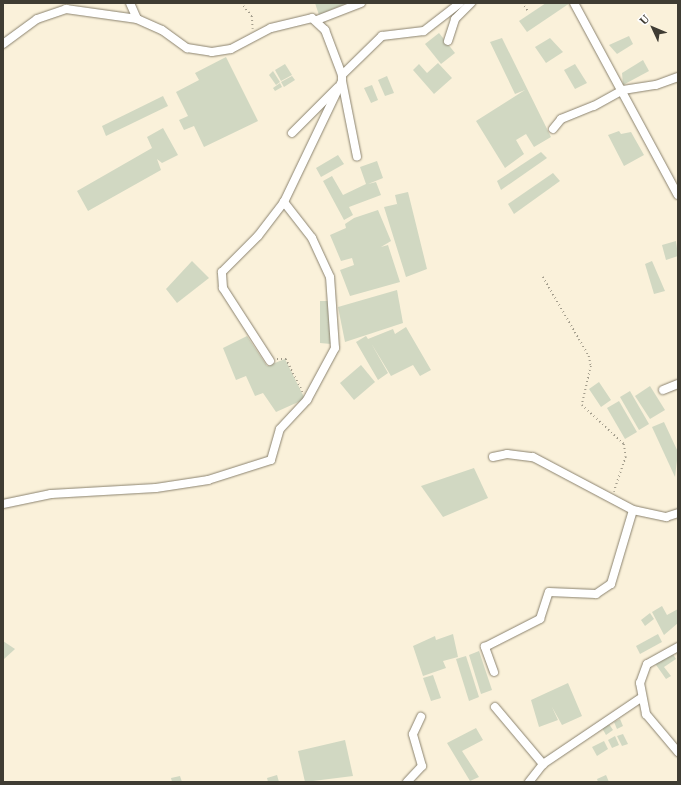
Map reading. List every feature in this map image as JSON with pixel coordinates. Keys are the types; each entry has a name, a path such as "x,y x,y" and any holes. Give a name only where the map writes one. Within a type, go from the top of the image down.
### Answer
{"street":[{"path":"130,3 137,19"},
{"path":"3,44 30,23 66,9 137,19 197,51 227,51 254,37 306,18 317,20 361,3"},
{"path":"292,133 382,36 424,31 460,3"},
{"path":"448,41 455,19 471,3"},
{"path":"574,3 623,90 678,195"},
{"path":"317,20 325,30 342,80 357,157"},
{"path":"553,129 561,118 594,106 623,90 656,85 678,77"},
{"path":"270,361 220,280 222,272 258,236 284,202 342,80"},
{"path":"3,504 80,491 156,488 251,469 275,456 280,429 307,400 335,348 332,290 324,261 284,202"},
{"path":"663,390 678,384"},
{"path":"493,457 507,454 533,458 612,497 632,510 666,517 678,512"},
{"path":"494,672 485,647 540,619 549,592 596,594 611,584 632,510"},
{"path":"678,647 647,664 640,683 641,698 646,714 678,752"},
{"path":"529,782 542,764 641,698"},
{"path":"495,707 542,764"},
{"path":"407,782 422,766 413,734 421,717"}],"path":[{"path":"241,3 252,16 254,37"},
{"path":"522,3 528,12"},
{"path":"543,277 589,356 591,366 582,405 624,444 626,458 612,497"},
{"path":"270,361 286,359 307,400"}],"building":[{"path":"315,3 347,3 319,15"},
{"path":"546,3 570,3 527,32 519,21"},
{"path":"439,33 455,53 441,64 425,44"},
{"path":"629,36 633,44 617,54 609,45"},
{"path":"502,38 551,137 534,147 526,134 516,140 524,154 505,168 476,121 525,90 515,94 490,42"},
{"path":"550,38 563,52 546,63 535,47"},
{"path":"226,57 258,121 204,147 194,126 184,130 179,120 188,116 176,92 199,80 195,73"},
{"path":"643,60 649,71 623,85 622,73"},
{"path":"438,63 452,78 434,94 413,70 419,64 427,73"},
{"path":"285,64 292,75 281,81 275,70"},
{"path":"575,64 587,83 575,89 564,70"},
{"path":"273,71 280,82 276,85 269,75"},
{"path":"292,76 295,80 284,87 281,82"},
{"path":"387,76 394,93 385,96 378,80"},
{"path":"280,83 282,87 275,91 273,88"},
{"path":"372,85 378,100 371,103 364,88"},
{"path":"163,96 168,106 106,136 102,126"},
{"path":"163,128 178,155 162,163 157,159 161,170 88,211 77,191 152,148 147,137"},
{"path":"619,131 621,134 631,132 644,155 624,166 608,135"},
{"path":"541,152 547,158 501,190 497,181"},
{"path":"338,155 344,164 321,177 316,168"},
{"path":"377,161 383,178 368,184 376,182 381,195 349,207 353,215 344,220 323,181 332,176 343,195 366,184 360,167"},
{"path":"553,173 560,181 514,214 508,204"},
{"path":"408,192 427,269 406,277 384,207 397,204 398,208 395,195"},
{"path":"378,210 391,241 381,247 388,245 400,282 350,296 340,270 354,265 352,258 341,261 330,235 346,228 345,224 354,218"},
{"path":"676,241 678,256 666,260 662,245"},
{"path":"192,261 209,278 177,303 166,289"},
{"path":"652,261 665,291 654,294 645,264"},
{"path":"397,290 403,323 345,342 338,307"},
{"path":"320,301 332,301 331,344 320,343"},
{"path":"406,327 431,370 420,376 413,365 391,376 371,343 388,373 378,380 356,342 366,336 368,339 393,329 395,334"},
{"path":"247,336 267,366 285,359 305,399 276,412 263,393 255,396 246,376 236,380 223,348"},
{"path":"361,365 375,382 354,400 340,383"},
{"path":"599,382 611,400 601,407 589,389"},
{"path":"650,386 665,410 650,419 635,396"},
{"path":"630,391 649,424 639,430 620,397"},
{"path":"619,401 637,432 625,439 607,408"},
{"path":"664,422 678,452 675,477 652,427"},
{"path":"474,468 488,498 443,517 421,486"},
{"path":"662,606 667,615 678,609 678,623 664,635 652,612"},
{"path":"650,613 654,619 645,626 641,620"},
{"path":"453,634 458,657 443,661 446,668 423,676 413,646 435,636 436,640"},
{"path":"658,634 662,642 640,654 636,646"},
{"path":"3,641 15,649 3,660"},
{"path":"479,651 492,690 481,694 469,655"},
{"path":"671,651 676,659 664,667 671,676 666,679 654,662"},
{"path":"466,656 479,697 469,701 456,659"},
{"path":"433,675 441,698 431,701 423,678"},
{"path":"568,683 582,716 562,725 552,707 558,720 539,727 531,700"},
{"path":"620,719 623,726 617,729 614,722"},
{"path":"609,724 613,730 606,735 602,728"},
{"path":"476,728 483,740 462,751 479,777 470,781 447,743"},
{"path":"623,734 628,744 622,746 617,736"},
{"path":"615,736 619,745 612,748 608,740"},
{"path":"345,740 353,776 305,782 298,751"},
{"path":"604,741 608,749 597,756 592,747"},
{"path":"277,775 279,782 268,782 267,778"},
{"path":"606,775 609,782 598,782 597,779"},
{"path":"180,776 182,782 172,782 171,778"}]}
